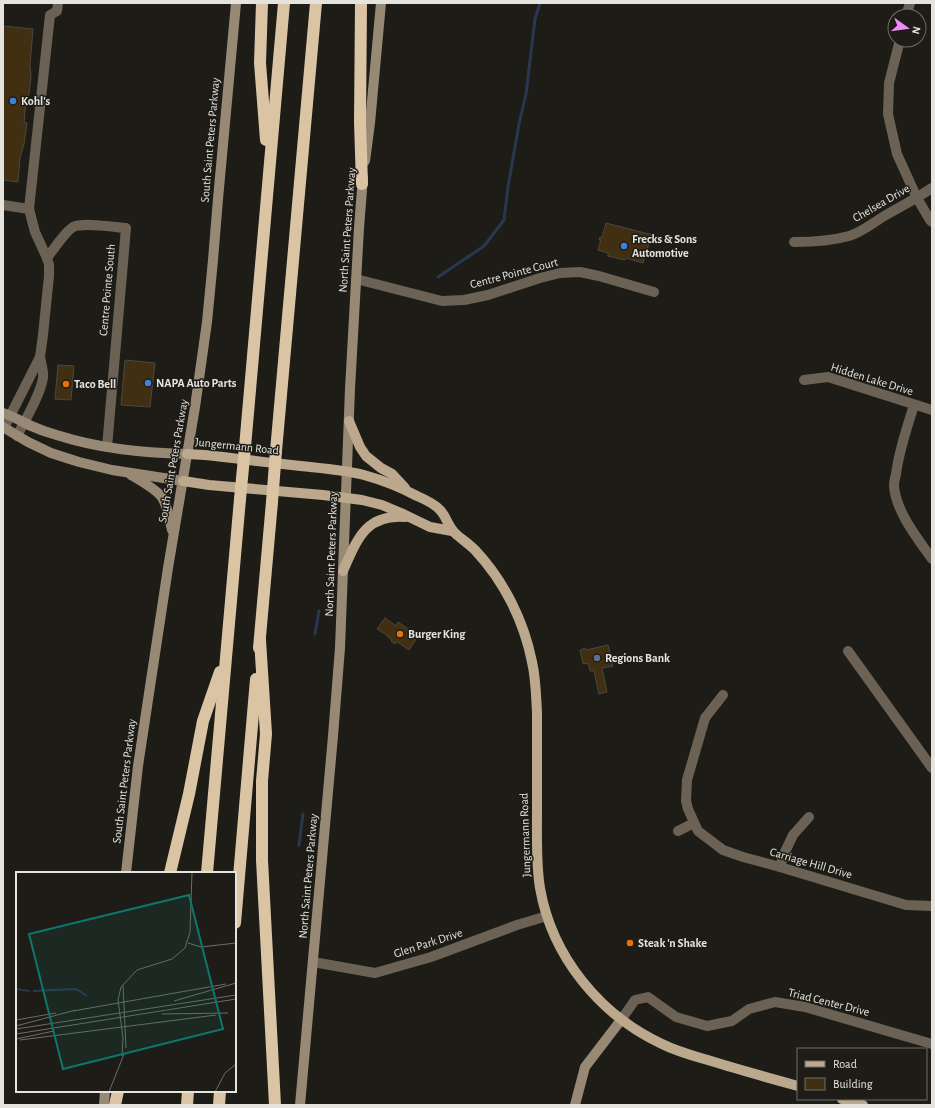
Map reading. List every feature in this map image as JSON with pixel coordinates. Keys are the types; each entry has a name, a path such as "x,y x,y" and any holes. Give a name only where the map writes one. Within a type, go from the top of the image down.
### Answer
{"highway":[{"path":"262,3 260,63 268,175"},
{"path":"207,872 284,3"},
{"path":"236,911 316,3"},
{"path":"361,3 360,122 362,184"},
{"path":"260,640 266,734 262,781 262,860 275,1105"},
{"path":"170,872 203,721 226,652"},
{"path":"115,1105 118,1092"},
{"path":"187,1105 188,1092"},
{"path":"219,1105 220,1092"}],"main road":[{"name":"South Saint Peters Parkway","path":"126,872 138,766 173,536 188,454 207,322 236,3"},
{"name":"North Saint Peters Parkway","path":"300,1105 334,732 344,570 349,421 362,184 370,123 381,3"},
{"name":"Jungermann Road","path":"7,414 34,428 62,437 136,452 205,455 364,475 408,491 426,500 440,510 452,531 474,549 492,570 504,588 514,606 521,624 532,661 536,690 537,713 537,853 540,889 547,916 552,928 562,950 575,971 594,995 621,1020 663,1045 687,1054 797,1086"},
{"path":"349,421 360,447 366,456 381,468 392,474 408,491"},
{"name":"Jungermann Road","path":"3,428 51,453 99,467 128,473 209,485 362,500 382,506 430,527 452,531"},
{"path":"128,473 155,490 161,496 167,507 173,536"},
{"path":"344,570 358,539 373,522 395,516 412,518"},
{"path":"575,1105 585,1067 621,1020"},
{"path":"104,1105 105,1092"},
{"path":"846,1100 863,1105"}],"street":[{"path":"17,436 40,388 43,377 40,357 49,265 29,209 50,15 57,11 58,3"},
{"path":"898,48 889,83 888,114 897,154 918,198 932,222"},
{"name":"Chelsea Drive","path":"794,242 812,242 850,236 918,198 932,188"},
{"path":"3,205 29,209"},
{"name":"Centre Pointe South","path":"47,258 59,242 73,228 82,225 126,228 107,447"},
{"name":"Centre Pointe Court","path":"356,279 442,301 464,300 488,295 560,273 580,272 654,292"},
{"path":"3,428 7,414 40,357"},
{"name":"Hidden Lake Drive","path":"804,380 828,377 932,410"},
{"path":"914,405 900,452 894,486 902,515 932,559"},
{"path":"848,651 932,768"},
{"name":"Carriage Hill Drive","path":"723,695 705,718 686,780 686,801 698,831 723,850 743,857 906,904 932,906"},
{"path":"780,867 793,835 809,817"},
{"path":"678,831 694,822"},
{"name":"Glen Park Drive","path":"313,962 375,973 431,957 517,925 547,916"},
{"name":"Triad Center Drive","path":"621,1020 635,1000 648,997 676,1017 707,1026 732,1021 749,1009 776,1002 805,1007 932,1044"}],"building":[{"path":"3,26 33,29 30,65 31,78 28,100 26,100 24,123 27,123 20,158 18,182 3,180"},
{"name":"Frecks & Sons Automotive","path":"606,223 653,235 643,263 626,258 625,260 608,256 608,253 598,250 601,240 599,240 600,237 602,238"},
{"path":"125,360 155,363 150,407 121,405"},
{"path":"58,365 74,366 71,400 55,399"},
{"name":"Burger King","path":"385,618 396,626 398,622 418,636 409,650 396,641 395,644 387,635 377,629"},
{"path":"608,645 613,666 602,668 607,692 599,694 594,671 590,671 588,663 583,664 580,650"}],"waterway":[{"path":"438,277 484,246 504,220 508,187 526,94 535,19 540,3"},
{"path":"315,634 319,611"},
{"path":"299,845 303,814"}],"place":[{"name":"Kohl's","path":"13,101"},
{"name":"Frecks & Sons Automotive","path":"624,246"},
{"name":"NAPA Auto Parts","path":"148,383"},
{"name":"Taco Bell","path":"66,384"},
{"name":"Burger King","path":"400,634"},
{"name":"Regions Bank","path":"597,658"},
{"name":"Steak 'n Shake","path":"630,943"}]}
